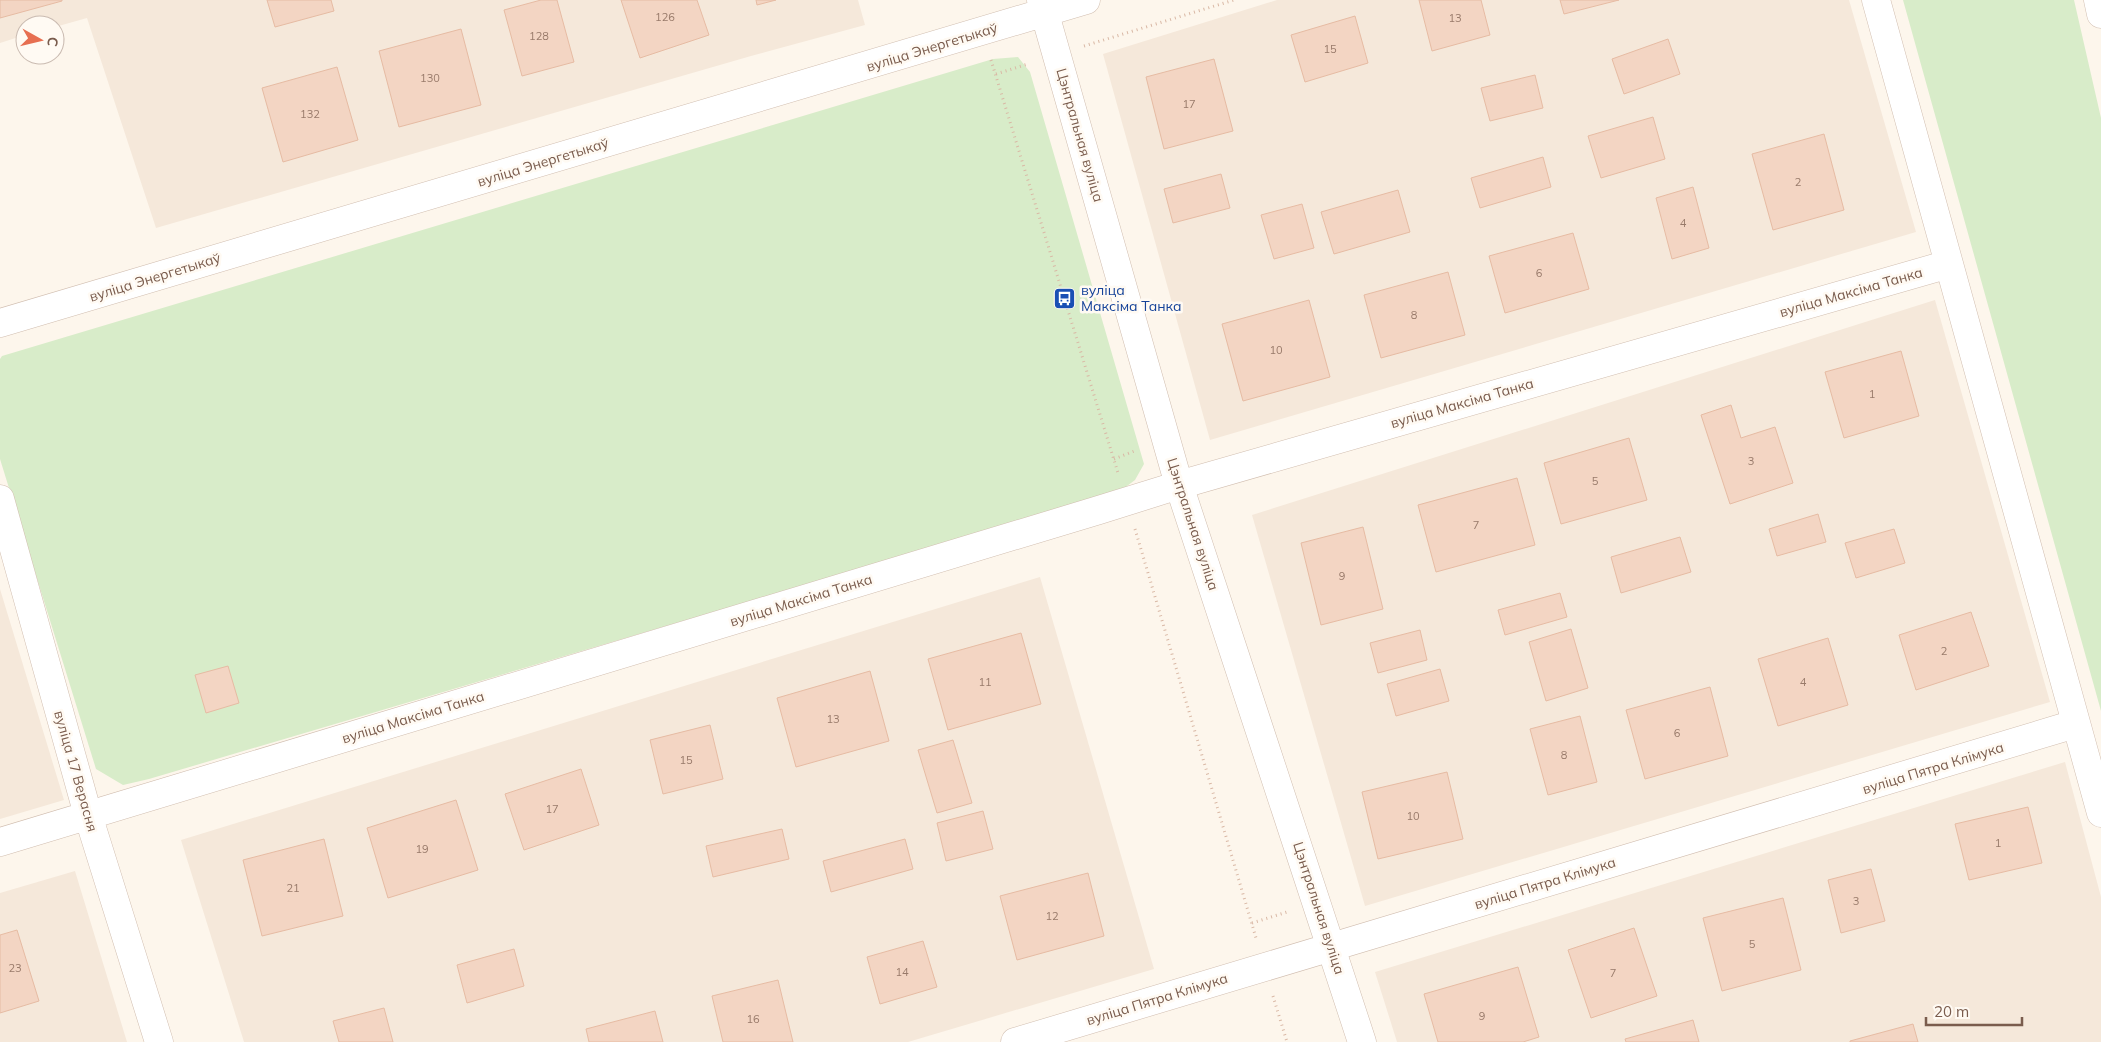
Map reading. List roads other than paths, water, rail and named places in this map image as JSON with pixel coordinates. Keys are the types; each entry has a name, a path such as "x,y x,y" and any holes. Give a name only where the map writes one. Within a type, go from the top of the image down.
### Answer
{"street":[{"name":"вуліца Энергетыкаў","path":"0,323 1043,7 1086,0"},
{"path":"1876,0 2101,813"},
{"path":"2098,0 2101,14"},
{"name":"Цэнтральная вуліца","path":"1043,7 1179,484 1362,1042"},
{"name":"вуліца Максіма Танка","path":"0,842 1099,510 1179,484 1949,264"},
{"name":"вуліца 17 Верасня","path":"0,499 88,815 159,1042"},
{"name":"вуліца Пятра Клімука","path":"1015,1042 2075,724"}],"place":[{"name":"вуліца Максіма Танка","path":"1065,298"}]}
